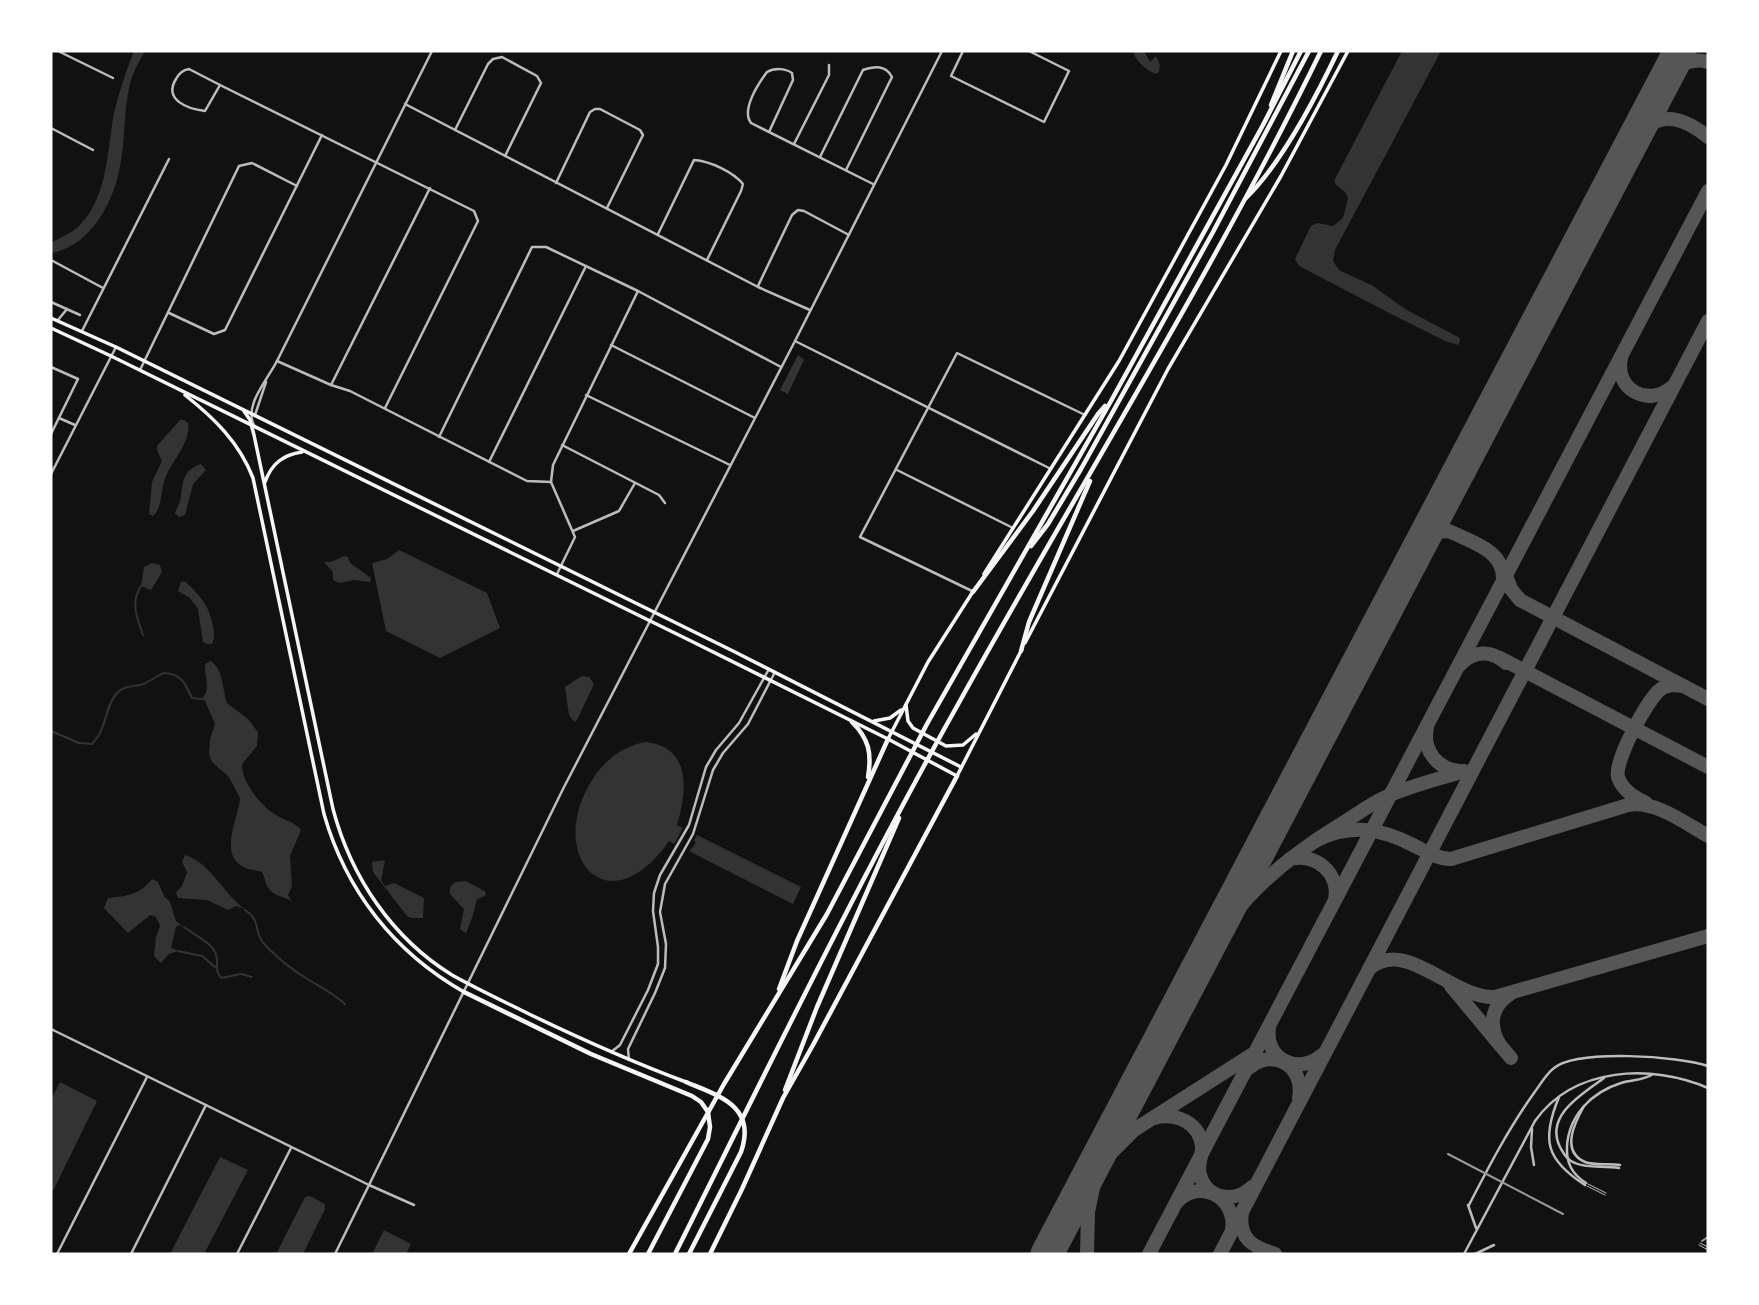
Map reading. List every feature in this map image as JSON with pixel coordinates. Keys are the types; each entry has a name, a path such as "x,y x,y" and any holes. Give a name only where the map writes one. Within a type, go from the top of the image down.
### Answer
{"highway":[{"path":"1263,125 1293,51"},
{"path":"629,1254 724,1084 827,915 927,724 1111,401 1301,51"},
{"path":"1024,554 1048,524 1081,469 1309,51"},
{"path":"710,1254 782,1098 800,1049 922,769 1094,470 1243,201 1321,51"},
{"path":"1243,201 1263,180 1315,96 1338,51"},
{"path":"973,592 1033,511 1098,414 1111,401"},
{"path":"1021,651 1029,622 1094,470"},
{"path":"852,722 869,747 867,785"},
{"path":"776,997 797,941 888,739"},
{"path":"782,1098 957,776"},
{"path":"675,1254 884,840 904,806"},
{"path":"464,992 591,1054 689,1094 705,1107 710,1123 708,1139 648,1254"},
{"path":"686,1082 733,1104 742,1118 745,1134 739,1157 689,1254"}],"main road":[{"path":"888,739 928,662 1119,360 1206,202 1281,51"},
{"path":"51,328 557,575 957,776 1168,369 1287,165 1348,51"},
{"path":"51,318 116,347 244,410 251,416 561,566 961,767"},
{"path":"78,340 82,331"},
{"path":"178,389 224,430 241,454 253,478 324,814 342,865 368,909 400,946 432,972 464,992"},
{"path":"234,417 251,416"},
{"path":"251,416 331,803 346,852 371,896 400,932 431,960 469,984 609,1052 686,1082"},
{"path":"264,484 277,461 286,456 307,452"},
{"path":"331,464 335,455"},
{"path":"395,496 400,487"},
{"path":"467,531 471,522"},
{"path":"906,703 907,716 913,728 946,746 962,745 980,731"},
{"path":"873,721 890,718 903,709"}],"street":[{"path":"58,51 113,78"},
{"path":"251,416 432,51"},
{"path":"335,1254 559,796 942,51"},
{"path":"963,51 951,76 1044,121 1069,71 1029,51"},
{"path":"456,130 488,64 493,59 502,57 537,76 541,83 505,156"},
{"path":"794,144 829,75 829,65"},
{"path":"820,157 863,70 874,66 882,67 890,72 891,80 846,170"},
{"path":"220,85 205,111 179,103 172,91 175,79 183,70 189,69 474,211 478,221 385,408"},
{"path":"769,132 793,80 789,70 772,69 767,72 747,111 747,119 769,132 873,184"},
{"path":"405,104 758,287 810,310"},
{"path":"556,183 590,112 600,109 640,130 643,135 607,208"},
{"path":"51,128 93,150"},
{"path":"169,313 214,334 225,330 322,135"},
{"path":"82,331 169,159"},
{"path":"657,234 694,160 702,160 738,178 743,184 741,191 707,260"},
{"path":"140,370 239,166 252,163 297,186"},
{"path":"331,385 430,188"},
{"path":"758,287 792,215 798,210 849,235"},
{"path":"439,437 532,247 547,247 781,367"},
{"path":"51,260 104,288"},
{"path":"489,463 586,266"},
{"path":"557,575 573,544 573,531 551,482 552,465 638,292"},
{"path":"51,302 80,315"},
{"path":"58,321 61,306"},
{"path":"61,314 67,309"},
{"path":"795,341 1051,469"},
{"path":"611,345 755,418"},
{"path":"51,474 116,347"},
{"path":"973,592 860,537 957,352 1086,415"},
{"path":"277,361 350,391 527,481 551,482"},
{"path":"51,367 78,379 51,434"},
{"path":"586,395 730,465"},
{"path":"59,418 75,426"},
{"path":"561,444 659,495 665,503"},
{"path":"896,470 1013,528"},
{"path":"573,531 619,511 635,483"},
{"path":"609,1052 620,1045 655,973 659,957 653,911 654,893 663,869 689,825 699,782 716,750 739,723 769,669"},
{"path":"629,1061 628,1049 665,968 666,949 660,912 667,878 696,828 713,770 726,749 748,724 775,672"},
{"path":"51,1029 414,1205"},
{"path":"1477,1230 1468,1205 1509,1129 1555,1067 1576,1060 1629,1056 1673,1059 1708,1066"},
{"path":"1464,1254 1533,1126 1559,1097 1573,1088 1607,1076 1629,1073 1653,1073 1708,1088"},
{"path":"1586,1184 1572,1171 1567,1152 1573,1121 1579,1109 1609,1087 1646,1079 1653,1073"},
{"path":"1586,1103 1578,1116 1572,1136 1571,1144 1575,1153 1589,1163 1619,1166 1575,1163 1565,1156 1558,1142 1558,1128 1568,1106 1607,1076"},
{"path":"58,1254 147,1077"},
{"path":"1559,1097 1549,1126 1548,1144 1566,1172 1586,1184"},
{"path":"131,1254 206,1105"},
{"path":"1533,1126 1531,1147 1534,1165"},
{"path":"237,1254 291,1147"},
{"path":"1475,1254 1494,1245"}],"lane":[{"path":"1586,1184 1606,1194"},
{"path":"1700,1244 1708,1248"}],"shaded area":[{"path":"134,51 145,51 128,91 122,155 112,194 98,221 88,232 65,249 51,253 51,243 79,226 96,201 105,173 116,105"},
{"path":"1133,51 1144,51 1150,62 1156,56 1160,65 1159,72 1156,74 1145,68"},
{"path":"1402,51 1441,51 1335,250 1333,261 1339,270 1373,286 1405,309 1460,338 1459,345 1445,341 1299,266 1295,259 1311,226 1317,223 1333,226 1343,218 1348,198 1335,184 1335,179"},
{"path":"798,355 804,360 788,394 780,390"},
{"path":"180,420 188,423 187,438 168,472 158,508 153,516 149,514 152,482 162,461 157,446"},
{"path":"201,464 206,470 193,484 185,515 179,517 175,513 185,477 191,469"},
{"path":"399,550 487,593 500,628 440,658 386,631 372,563 387,559"},
{"path":"344,556 371,578 370,582 354,580 340,583 333,580 333,572 324,562"},
{"path":"152,563 160,565 162,572 151,590 141,586 144,567"},
{"path":"181,582 186,582 207,607 213,626 212,644 203,642 198,609 190,598 178,591"},
{"path":"211,661 220,675 227,703 248,719 258,732 257,746 242,764 248,786 270,811 301,830 290,856 292,886 288,895 292,902 270,890 262,872 245,868 232,854 232,836 240,798 229,777 212,762 209,754 210,739 215,724 205,701 201,699 207,688 205,664"},
{"path":"582,676 589,677 594,684 574,722 569,715 565,687"},
{"path":"646,742 672,752 679,762 684,786 677,825 801,887 793,904 669,841 646,867 624,879 605,880 589,871 579,854 575,832 580,805 594,777 605,764 623,750"},
{"path":"185,855 210,872 245,909 236,906 228,910 207,900 178,898 176,892 182,886 187,872 182,862"},
{"path":"385,860 381,880 385,886 394,883 424,898 423,918 407,916 373,872 372,862"},
{"path":"152,879 158,882 170,902 176,921 184,927 176,927 171,948 178,951 169,954 161,963 154,956 160,926 156,917 150,915 128,933 104,908 108,898 138,892"},
{"path":"466,881 486,892 485,896 477,899 466,933 460,929 464,909 450,894 450,887 455,882"},
{"path":"60,1082 97,1101 51,1195 51,1100"},
{"path":"220,1157 248,1170 204,1254 170,1254"},
{"path":"310,1196 325,1204 325,1209 303,1254 276,1254 305,1197"},
{"path":"384,1230 411,1244 406,1254 372,1254"}],"pier":[{"path":"684,825 698,832 694,841 696,843 687,854 673,847"}],"waterway":[{"path":"141,586 135,604 143,635"},
{"path":"51,731 79,743 92,744 120,690 146,683 164,673 179,677 192,698 201,699"},
{"path":"245,910 254,919 259,936 270,950 294,970 345,1004"},
{"path":"184,927 214,951 221,978 241,974 252,977"},
{"path":"178,951 202,956 215,967"}],"taxiway":[{"path":"1666,78 1685,63 1708,62"},
{"path":"1609,186 1636,139 1646,128 1658,121 1672,119 1688,124 1708,137"},
{"path":"1149,1254 1708,191"},
{"path":"1220,1254 1708,321"},
{"path":"1621,358 1623,379 1635,392 1653,396 1672,387"},
{"path":"1400,586 1426,536 1449,531 1476,543 1492,554 1502,569 1503,579"},
{"path":"1504,570 1511,589 1520,600 1708,699"},
{"path":"1460,665 1465,660 1483,653 1506,663"},
{"path":"1500,658 1708,767"},
{"path":"1646,803 1622,786 1618,777 1621,758 1633,730 1655,695 1666,686 1683,686"},
{"path":"1427,727 1427,743 1433,757 1444,767 1460,771"},
{"path":"1181,1001 1228,922 1264,881 1285,863 1382,799 1464,771"},
{"path":"1315,841 1341,832 1365,830 1390,835 1433,855 1451,859 1638,804 1670,814 1708,836"},
{"path":"1290,859 1309,859 1324,867 1334,881 1335,900"},
{"path":"1369,969 1383,961 1398,960 1414,964 1463,989 1495,997 1708,936"},
{"path":"1451,986 1500,1045 1494,1031 1493,1017 1499,1004 1510,994"},
{"path":"1269,1028 1272,1048 1285,1061 1303,1064 1322,1055"},
{"path":"1500,1045 1511,1058"},
{"path":"1101,1158 1157,1047"},
{"path":"1078,1198 1105,1159 1134,1130 1253,1054"},
{"path":"1249,1068 1268,1059 1285,1063 1297,1077 1299,1098"},
{"path":"1154,1118 1179,1118 1197,1132 1202,1148 1199,1171 1209,1190 1230,1197 1252,1187"},
{"path":"1087,1254 1088,1212 1095,1178"},
{"path":"1177,1202 1196,1191 1215,1195 1223,1200 1229,1209 1232,1230"},
{"path":"1242,1212 1242,1229 1245,1235 1254,1245 1275,1254"}],"runway":[{"path":"1047,1254 1680,51"}],"tram line":[{"path":"1448,1154 1563,1214"},
{"path":"1702,1241 1708,1237"}]}
